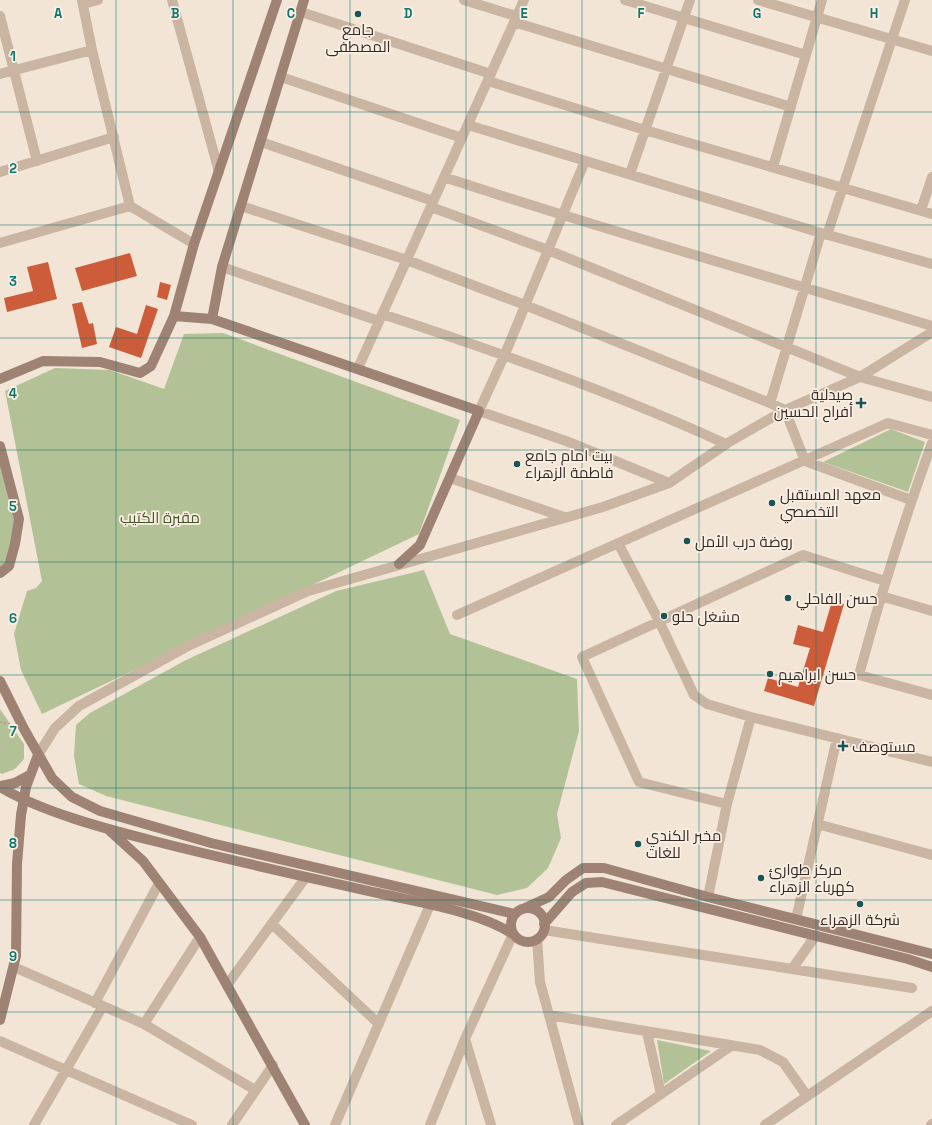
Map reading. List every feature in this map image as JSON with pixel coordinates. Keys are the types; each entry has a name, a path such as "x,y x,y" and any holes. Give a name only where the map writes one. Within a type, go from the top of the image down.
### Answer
{"main road":[{"path":"212,318 222,267 304,0"},
{"path":"0,379 43,361 100,362 140,372 151,366 174,316 194,244 277,1"},
{"path":"174,316 212,318 358,368 479,412 420,545 399,564"},
{"path":"0,446 19,519 15,544 9,566 0,573"},
{"path":"0,682 38,755 52,778 72,796 100,811 219,845 515,914"},
{"path":"0,1020 14,967 17,944 17,847 24,799 30,775 38,755"},
{"path":"0,787 15,783 30,775"},
{"path":"0,787 24,799 108,829 306,877 430,905 484,920 526,942 537,939 544,927 572,892 586,883 602,882 816,935 908,959 932,967"},
{"path":"108,829 134,852 200,937 305,1125"},
{"path":"513,934 511,924 515,914 549,897 566,880 584,868 604,868 708,897 932,954"},
{"path":"525,908 538,912 543,918 544,927"}],"street":[{"path":"98,0 82,2 92,50 130,206 194,244"},
{"path":"172,0 219,172"},
{"path":"465,0 515,19 666,70 791,107"},
{"path":"358,368 524,0"},
{"path":"625,0 806,55"},
{"path":"630,174 690,0"},
{"path":"758,0 932,51"},
{"path":"773,167 822,0"},
{"path":"770,403 806,287 824,234 843,188 905,0"},
{"path":"301,12 645,130 932,214"},
{"path":"0,16 37,161"},
{"path":"0,74 92,50"},
{"path":"281,77 462,138"},
{"path":"468,125 824,234 932,264"},
{"path":"0,172 114,137"},
{"path":"261,142 432,204 860,377 932,397"},
{"path":"585,161 505,354 479,412 566,441 668,483"},
{"path":"921,210 932,177"},
{"path":"444,178 562,216 806,287 932,326"},
{"path":"0,243 130,206"},
{"path":"241,206 407,260 525,305 770,403 785,410 805,460 911,500"},
{"path":"222,267 381,318 505,354 665,416 726,444"},
{"path":"38,755 56,728 79,706 186,647 308,591 603,507 668,483 726,444 785,410 860,377 932,332"},
{"path":"457,614 888,423 932,436"},
{"path":"932,443 911,500 885,581 859,675 932,695"},
{"path":"450,478 564,517"},
{"path":"618,543 659,621 694,695 708,704 751,717 932,762"},
{"path":"727,804 639,782 582,657 802,555 885,581"},
{"path":"881,596 932,611"},
{"path":"708,897 727,804 751,717"},
{"path":"796,919 837,738"},
{"path":"817,824 932,855"},
{"path":"227,985 306,877"},
{"path":"34,1125 66,1069 159,883"},
{"path":"335,1125 430,905"},
{"path":"272,924 379,1024"},
{"path":"544,927 912,988"},
{"path":"430,1125 465,1039 513,934"},
{"path":"792,969 816,935"},
{"path":"144,1024 200,937"},
{"path":"537,939 540,982 579,1125"},
{"path":"14,967 144,1024 255,1090"},
{"path":"765,1125 932,1011"},
{"path":"549,1015 760,1050 783,1062 807,1096"},
{"path":"647,1032 661,1094"},
{"path":"465,1039 491,1125"},
{"path":"0,1041 192,1125"},
{"path":"616,1125 731,1046"},
{"path":"232,1125 272,1065"}],"green space":[{"name":"مقبرة الكتيب","path":"223,333 460,420 419,534 42,714 21,670 14,634 27,591 36,588 42,581 5,391 55,368 110,370 164,389 184,334"},
{"path":"891,429 925,442 908,492 823,462"},
{"path":"0,446 19,519 15,544 0,573"},
{"path":"424,570 450,634 577,679 579,731 557,814 561,838 548,868 527,888 497,895 106,796 79,784 74,756 76,725 90,713 184,661 336,591"},
{"path":"0,709 24,744 24,759 15,769 2,774 0,773"},
{"path":"657,1040 711,1051 664,1084"}],"building":[{"path":"130,253 137,276 82,291 75,268"},
{"path":"48,262 57,299 7,312 4,298 33,291 27,267"},
{"path":"160,282 171,285 167,300 157,297"},
{"path":"82,302 89,324 93,323 97,344 82,348 72,304"},
{"path":"146,305 158,309 141,358 109,347 116,327 137,334"},
{"path":"832,601 844,604 814,706 764,691 768,678 798,687 810,648 793,644 798,625 823,632"}],"place":[{"name":"جامع المصطفى","path":"358,14"},
{"name":"صيدلية أفراح الحسين","path":"861,403"},
{"name":"بيت امام جامع فاطمة الزهراء","path":"517,464"},
{"name":"معهد المستقبل التخصصي","path":"772,503"},
{"name":"روضة درب الأمل","path":"687,541"},
{"name":"حسن الفاحلي","path":"788,598"},
{"name":"مشغل حلو","path":"664,616"},
{"name":"حسن ابراهيم","path":"770,674"},
{"name":"مستوصف","path":"843,746"},
{"name":"مخبر الكندي للغات","path":"638,844"},
{"name":"مركز طوارئ كهرباء الزهراء","path":"761,878"},
{"name":"شركة الزهراء","path":"860,904"}]}
